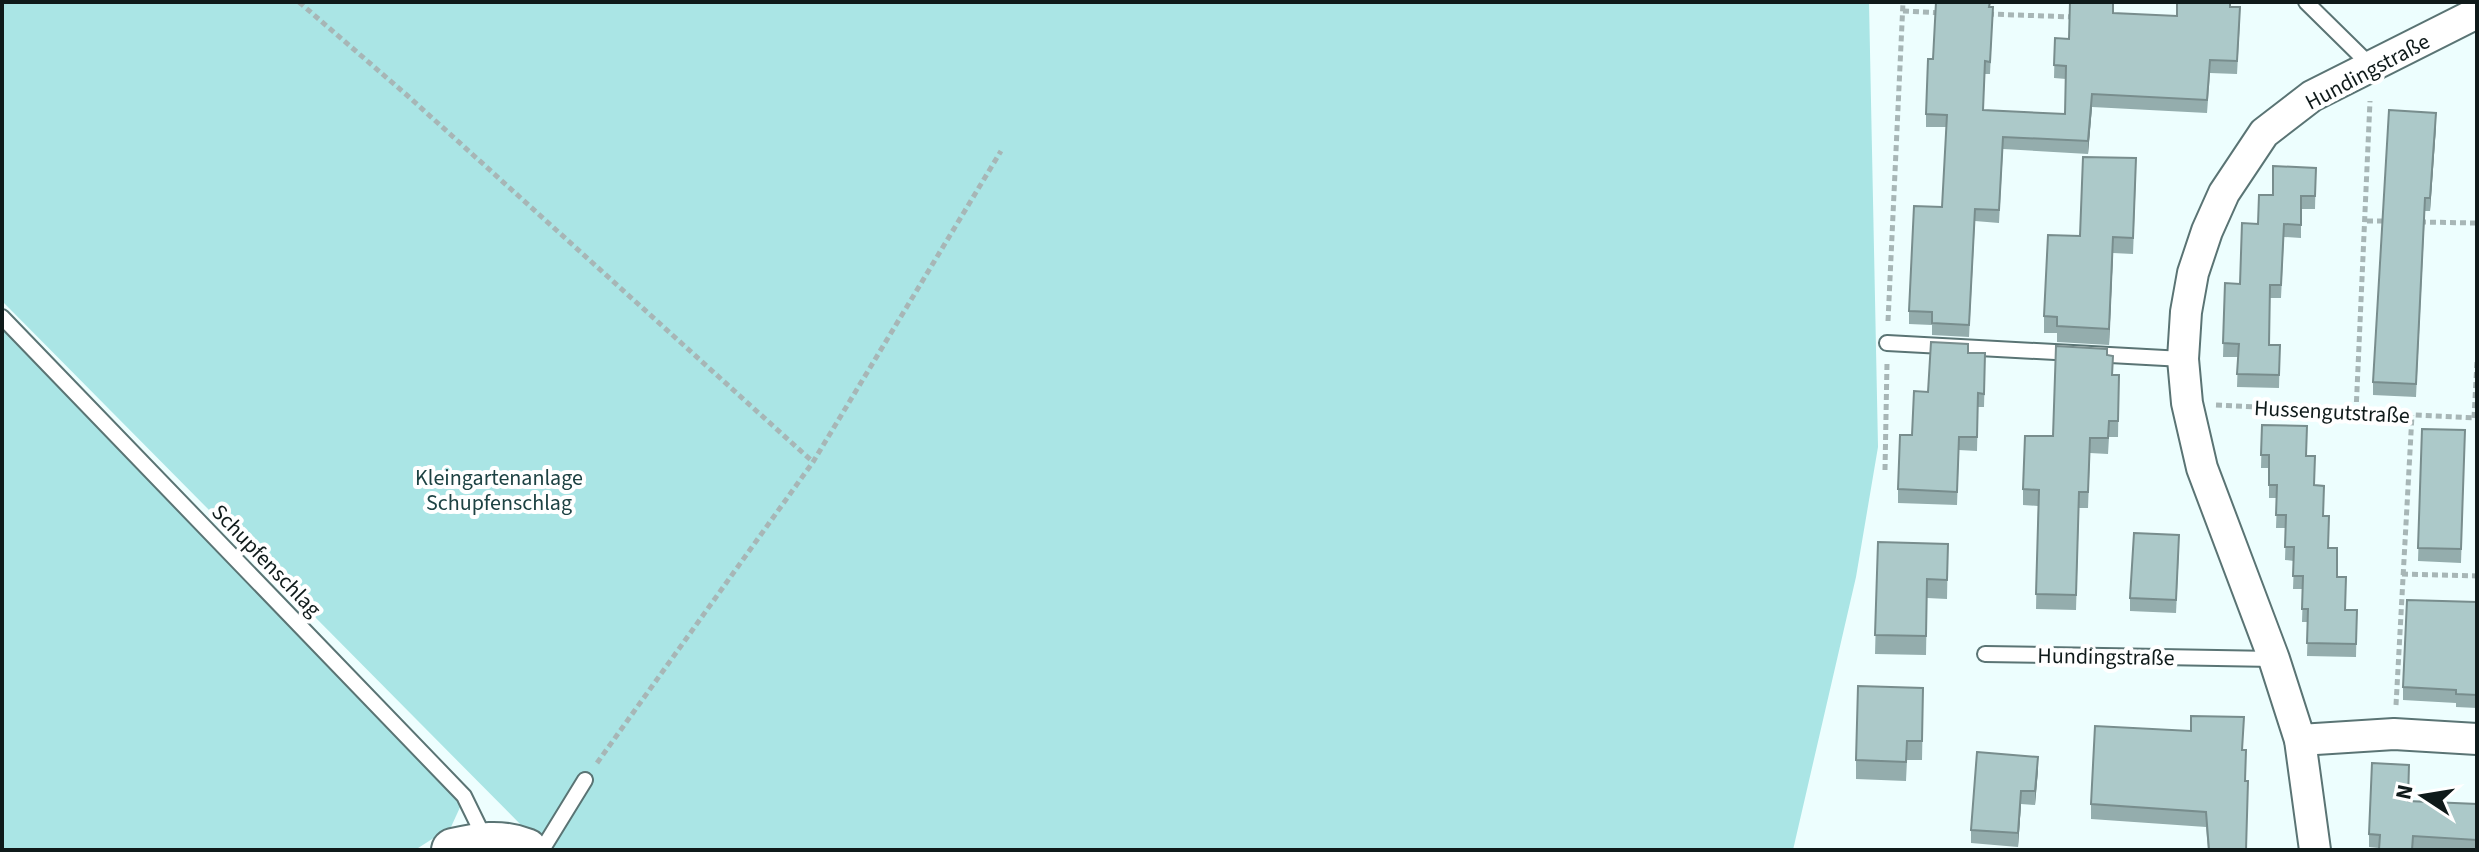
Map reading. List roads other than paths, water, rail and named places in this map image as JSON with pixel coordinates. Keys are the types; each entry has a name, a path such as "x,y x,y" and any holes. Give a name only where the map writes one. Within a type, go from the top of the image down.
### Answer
{"street":[{"name":"Hundingstraße","path":"2315,850 2300,740 2274,659 2202,468 2187,403 2183,359 2186,312 2193,273 2224,193 2264,133 2312,96 2477,13"},
{"path":"2300,740 2394,734 2477,739"}],"lane":[{"path":"2306,2 2371,67"},
{"name":"Schupfenschlag","path":"2,317 464,796 489,847"},
{"path":"1887,343 2183,359"},
{"name":"Hundingstraße","path":"1985,654 2274,659"},
{"path":"542,850 585,780"}],"park label":[{"name":"Kleingartenanlage Schupfenschlag","path":"499,490"}]}
